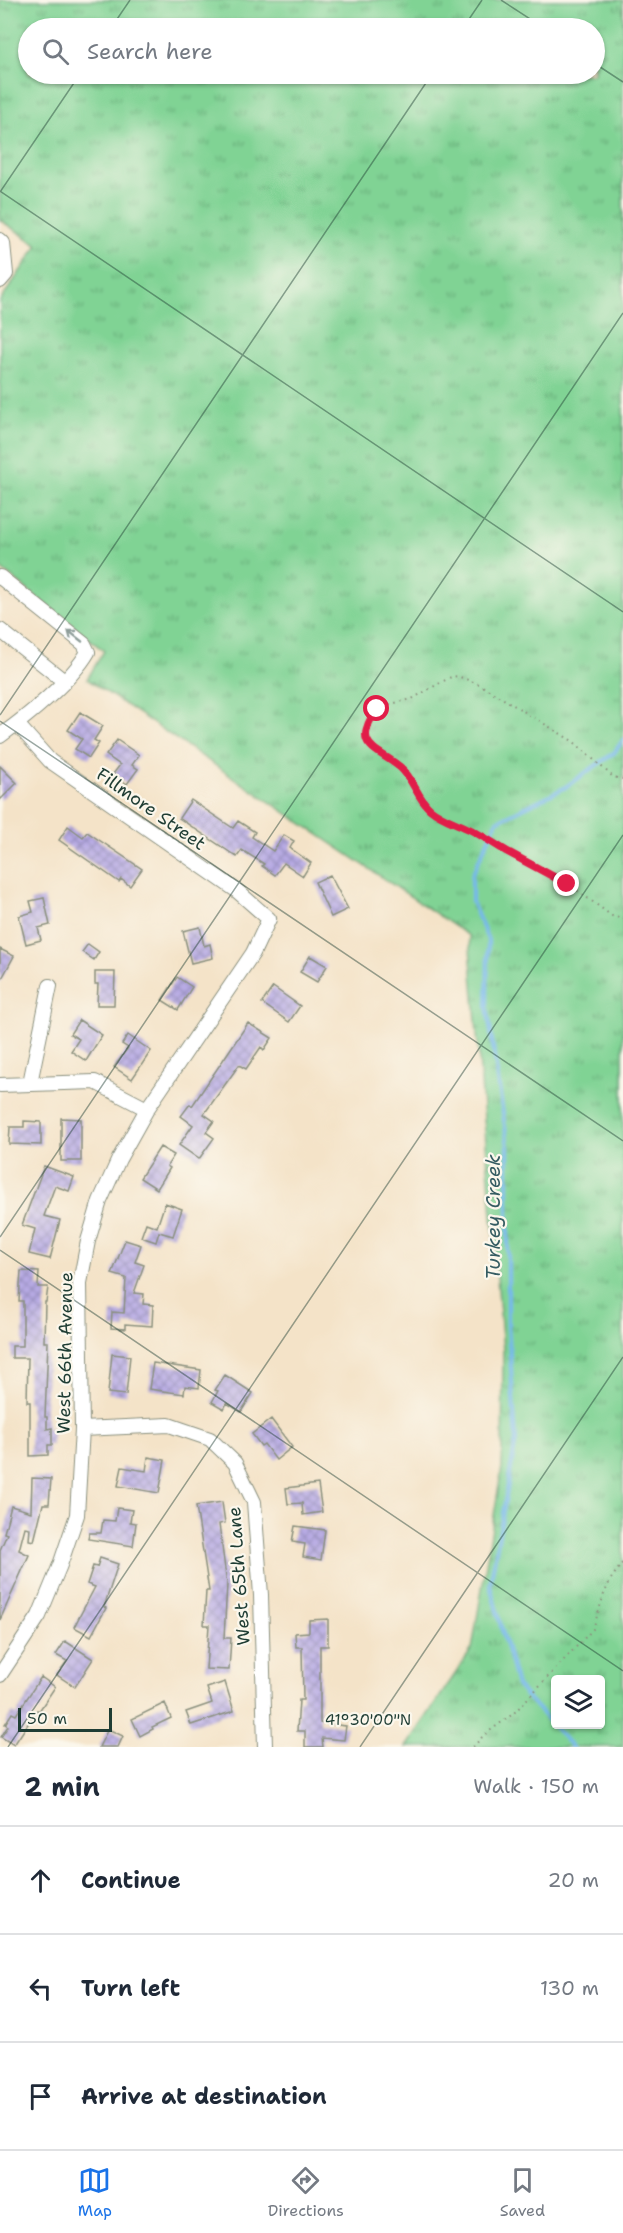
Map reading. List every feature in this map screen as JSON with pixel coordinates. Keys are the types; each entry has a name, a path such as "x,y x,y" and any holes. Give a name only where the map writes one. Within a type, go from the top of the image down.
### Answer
{"street":[{"path":"0,240 3,243 6,274 0,281"},
{"path":"0,577 84,644 88,652 80,666 17,724 0,736"},
{"path":"0,630 64,681"},
{"name":"Fillmore Street","path":"17,724 50,761 236,890 269,919"},
{"name":"West 66th Avenue","path":"0,1675 39,1616 77,1515 82,1429 80,1283 88,1241 100,1201 119,1159 147,1109 253,953 269,919"},
{"path":"30,1083 50,986"},
{"path":"0,1085 95,1082 147,1109"},
{"name":"West 65th Lane","path":"82,1429 169,1425 210,1439 235,1463 254,1502 261,1594 265,1747"}],"path":[{"path":"623,779 613,777 584,749 479,684 460,677 453,676 403,702 382,705 368,726 367,734 371,747 409,776 422,801 436,814 471,830 567,884 604,911 623,919"},
{"path":"473,1747 484,1735 513,1714 593,1629 604,1594 623,1562"}],"green space":[{"path":"0,0 623,0 623,1747 406,1747 472,1649 502,1467 503,1350 469,936 87,679 104,651 0,568 0,301 38,245 0,220"}],"building":[{"path":"80,712 103,726 94,740 99,743 89,758 75,749 82,739 68,730"},
{"path":"117,740 139,755 132,765 138,769 127,784 113,774 120,765 106,755"},
{"path":"0,766 17,783 0,800"},
{"path":"191,800 233,828 238,821 255,832 252,837 273,851 284,835 294,841 290,848 311,863 303,876 284,863 275,875 262,866 264,864 242,850 237,857 179,818"},
{"path":"68,826 83,837 87,832 142,869 130,886 121,879 119,882 59,840"},
{"path":"330,875 348,909 331,917 315,882"},
{"path":"44,898 50,925 38,928 41,940 26,944 19,916 33,912 30,901"},
{"path":"200,927 204,946 210,944 213,958 191,963 183,931"},
{"path":"88,944 99,952 94,960 82,952"},
{"path":"0,949 14,956 0,982"},
{"path":"310,956 327,966 317,982 300,972"},
{"path":"95,972 115,972 114,1005 97,1005 98,984 95,984"},
{"path":"177,977 192,987 178,1010 162,1000"},
{"path":"273,987 300,1006 289,1022 262,1003"},
{"path":"79,1020 102,1035 86,1061 71,1051 79,1039 70,1034"},
{"path":"248,1023 272,1038 264,1050 261,1047 246,1069 239,1065 204,1114 214,1121 206,1132 214,1138 199,1159 179,1145 193,1125 181,1116 190,1104 192,1106"},
{"path":"128,1035 151,1051 132,1079 114,1067 128,1048 122,1044"},
{"path":"61,1118 81,1119 81,1161 61,1161"},
{"path":"24,1121 41,1122 41,1145 9,1144 10,1127 24,1127"},
{"path":"160,1147 174,1155 167,1166 170,1168 157,1189 140,1178"},
{"path":"44,1166 74,1177 69,1191 55,1186 44,1216 60,1220 50,1259 29,1254 35,1229 22,1225"},
{"path":"165,1203 182,1209 173,1236 159,1232 156,1242 141,1237 146,1223 157,1227"},
{"path":"125,1240 141,1245 135,1262 144,1265 134,1293 144,1294 143,1304 153,1305 152,1326 125,1324 125,1329 111,1328 112,1312 124,1313 126,1278 112,1274"},
{"path":"21,1271 39,1272 38,1287 48,1287 45,1302 44,1342 48,1342 45,1417 47,1417 47,1429 52,1428 52,1445 48,1445 48,1455 30,1456 30,1402 27,1402 28,1358 12,1358 12,1346 23,1346 23,1301 19,1301"},
{"path":"112,1354 130,1356 126,1395 108,1393"},
{"path":"153,1363 201,1370 199,1388 185,1386 184,1394 149,1389"},
{"path":"225,1375 253,1393 241,1412 227,1403 224,1409 212,1402 218,1391 215,1390"},
{"path":"271,1419 292,1447 276,1460 264,1444 261,1446 252,1434"},
{"path":"148,1457 165,1460 159,1493 118,1486 122,1467 146,1471"},
{"path":"32,1478 51,1479 49,1504 43,1504 34,1541 29,1540 30,1528 25,1527 19,1550 29,1555 0,1620 0,1550 7,1534 4,1533 11,1506 31,1512"},
{"path":"318,1484 322,1512 303,1515 302,1503 288,1504 286,1488"},
{"path":"222,1502 225,1523 219,1524 227,1584 224,1638 231,1638 229,1670 206,1669 209,1625 204,1625 206,1591 209,1591 196,1506"},
{"path":"117,1508 132,1510 130,1522 136,1523 133,1546 88,1539 89,1533 101,1533 103,1520 115,1521"},
{"path":"295,1526 325,1530 321,1560 303,1557 305,1544 292,1542"},
{"path":"100,1558 118,1564 104,1607 106,1608 91,1636 74,1627 95,1587 87,1584 93,1566 97,1567"},
{"path":"328,1619 328,1646 320,1646 320,1723 346,1726 344,1740 322,1738 323,1747 305,1747 305,1731 297,1731 299,1700 303,1700 302,1647 296,1647 295,1633 309,1632 309,1620"},
{"path":"65,1641 93,1659 75,1687 57,1675 67,1661 56,1655"},
{"path":"41,1677 55,1687 14,1745 1,1737 8,1726 5,1724 12,1713 16,1715"},
{"path":"225,1682 234,1711 191,1725 186,1712 212,1703 207,1688"},
{"path":"165,1703 171,1718 140,1736 132,1719"},
{"path":"108,1729 123,1736 118,1747 99,1747"}],"waterway":[{"name":"Turkey Creek","path":"572,1747 517,1686 490,1585 516,1440 508,1325 508,1147 487,1006 488,940 472,902 472,875 497,821 564,788 614,753 623,740"}],"route":[{"path":"377,709 368,726 367,734 371,747 409,776 427,807 567,884"}]}
